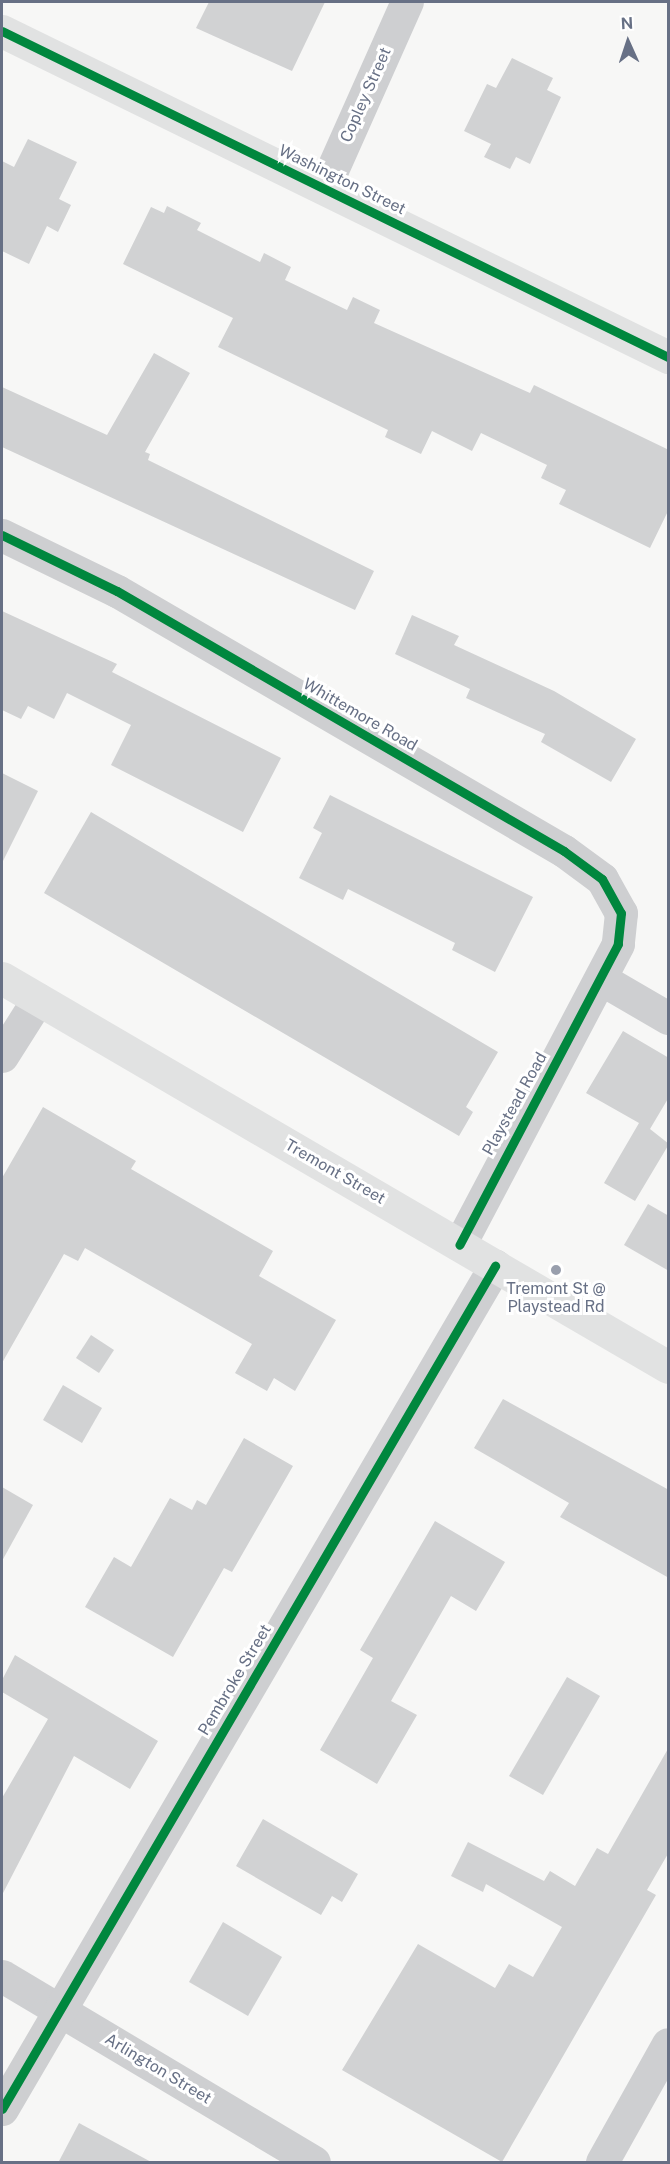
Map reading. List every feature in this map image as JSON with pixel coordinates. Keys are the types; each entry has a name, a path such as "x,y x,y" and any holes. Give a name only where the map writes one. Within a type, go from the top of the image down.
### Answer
{"main road":[{"name":"Washington Street","path":"2,31 669,357"},
{"name":"Tremont Street","path":"2,978 669,1367"}],"street":[{"name":"Copley Street","path":"324,188 407,2"},
{"name":"Whittemore Road","path":"2,535 117,591 564,851 602,879 621,913 618,944 601,979"},
{"path":"601,979 669,1018"},
{"name":"Playstead Road","path":"459,1245 601,979"},
{"path":"2,1056 38,999"},
{"name":"Pembroke Street","path":"2,2109 495,1266"},
{"name":"Arlington Street","path":"2,1976 314,2163"},
{"path":"602,2163 669,2044"}],"building":[{"path":"209,2 325,2 292,71 196,28"},
{"path":"512,58 553,78 547,90 561,97 530,164 516,157 510,169 484,157 491,144 464,131 487,84 496,88"},
{"path":"28,139 77,162 59,199 71,205 58,232 47,226 29,264 2,251 2,161 14,167"},
{"path":"167,206 201,223 197,230 260,262 264,253 291,267 285,280 347,310 353,297 380,310 374,323 530,393 534,385 669,450 669,509 650,548 559,504 566,490 541,478 547,465 481,433 472,451 432,431 421,454 385,437 388,430 218,347 233,318 123,264 151,207 164,213"},
{"path":"154,353 190,373 145,452 150,454 148,460 374,571 355,610 2,447 2,387 107,435"},
{"path":"2,611 117,664 112,672 281,758 243,832 111,765 131,725 67,693 54,719 28,706 21,719 2,710"},
{"path":"412,615 459,636 454,645 554,691 636,739 611,782 541,742 545,734 466,698 470,689 395,654"},
{"path":"2,773 38,791 2,863"},
{"path":"330,795 533,897 495,972 452,950 455,943 348,889 343,900 299,878 322,833 313,828"},
{"path":"91,812 498,1052 466,1107 473,1112 459,1136 44,893"},
{"path":"623,1031 669,1058 669,1097 650,1129 669,1144 635,1201 604,1183 639,1123 586,1093"},
{"path":"43,1107 136,1161 131,1169 273,1251 259,1276 336,1320 295,1391 274,1378 267,1391 235,1373 252,1344 85,1248 78,1261 64,1254 2,1363 2,1178"},
{"path":"648,1204 669,1216 669,1271 624,1245"},
{"path":"91,1335 114,1350 99,1373 76,1358"},
{"path":"63,1385 102,1408 82,1443 43,1420"},
{"path":"503,1399 669,1490 669,1578 560,1517 569,1503 474,1448"},
{"path":"244,1438 293,1466 232,1572 224,1568 173,1657 85,1607 114,1557 131,1567 170,1498 192,1510 197,1500 206,1505"},
{"path":"2,1487 33,1505 2,1561"},
{"path":"435,1521 505,1562 476,1611 451,1596 391,1701 417,1715 377,1784 320,1750 373,1658 360,1650"},
{"path":"15,1655 158,1741 130,1789 74,1756 2,1895 2,1798 48,1719 2,1692 2,1680"},
{"path":"567,1677 600,1696 543,1795 509,1776"},
{"path":"669,1747 669,1852 647,1890 656,1895 502,2162 342,2070 418,1944 495,1988 509,1964 533,1977 562,1927 486,1884 483,1892 451,1876 468,1842 544,1881 550,1871 575,1886 597,1848 608,1854"},
{"path":"263,1819 358,1874 342,1902 332,1896 321,1915 236,1866"},
{"path":"223,1922 282,1957 248,2016 189,1982"},
{"path":"79,2123 153,2163 58,2163"}],"cycle path":[{"path":"2,31 668,357"},
{"path":"2,535 117,591 564,851 602,879 621,913 618,944 459,1245"},
{"path":"2,2109 495,1266"}],"place":[{"name":"Tremont St @ Playstead Rd","path":"556,1270"}]}
